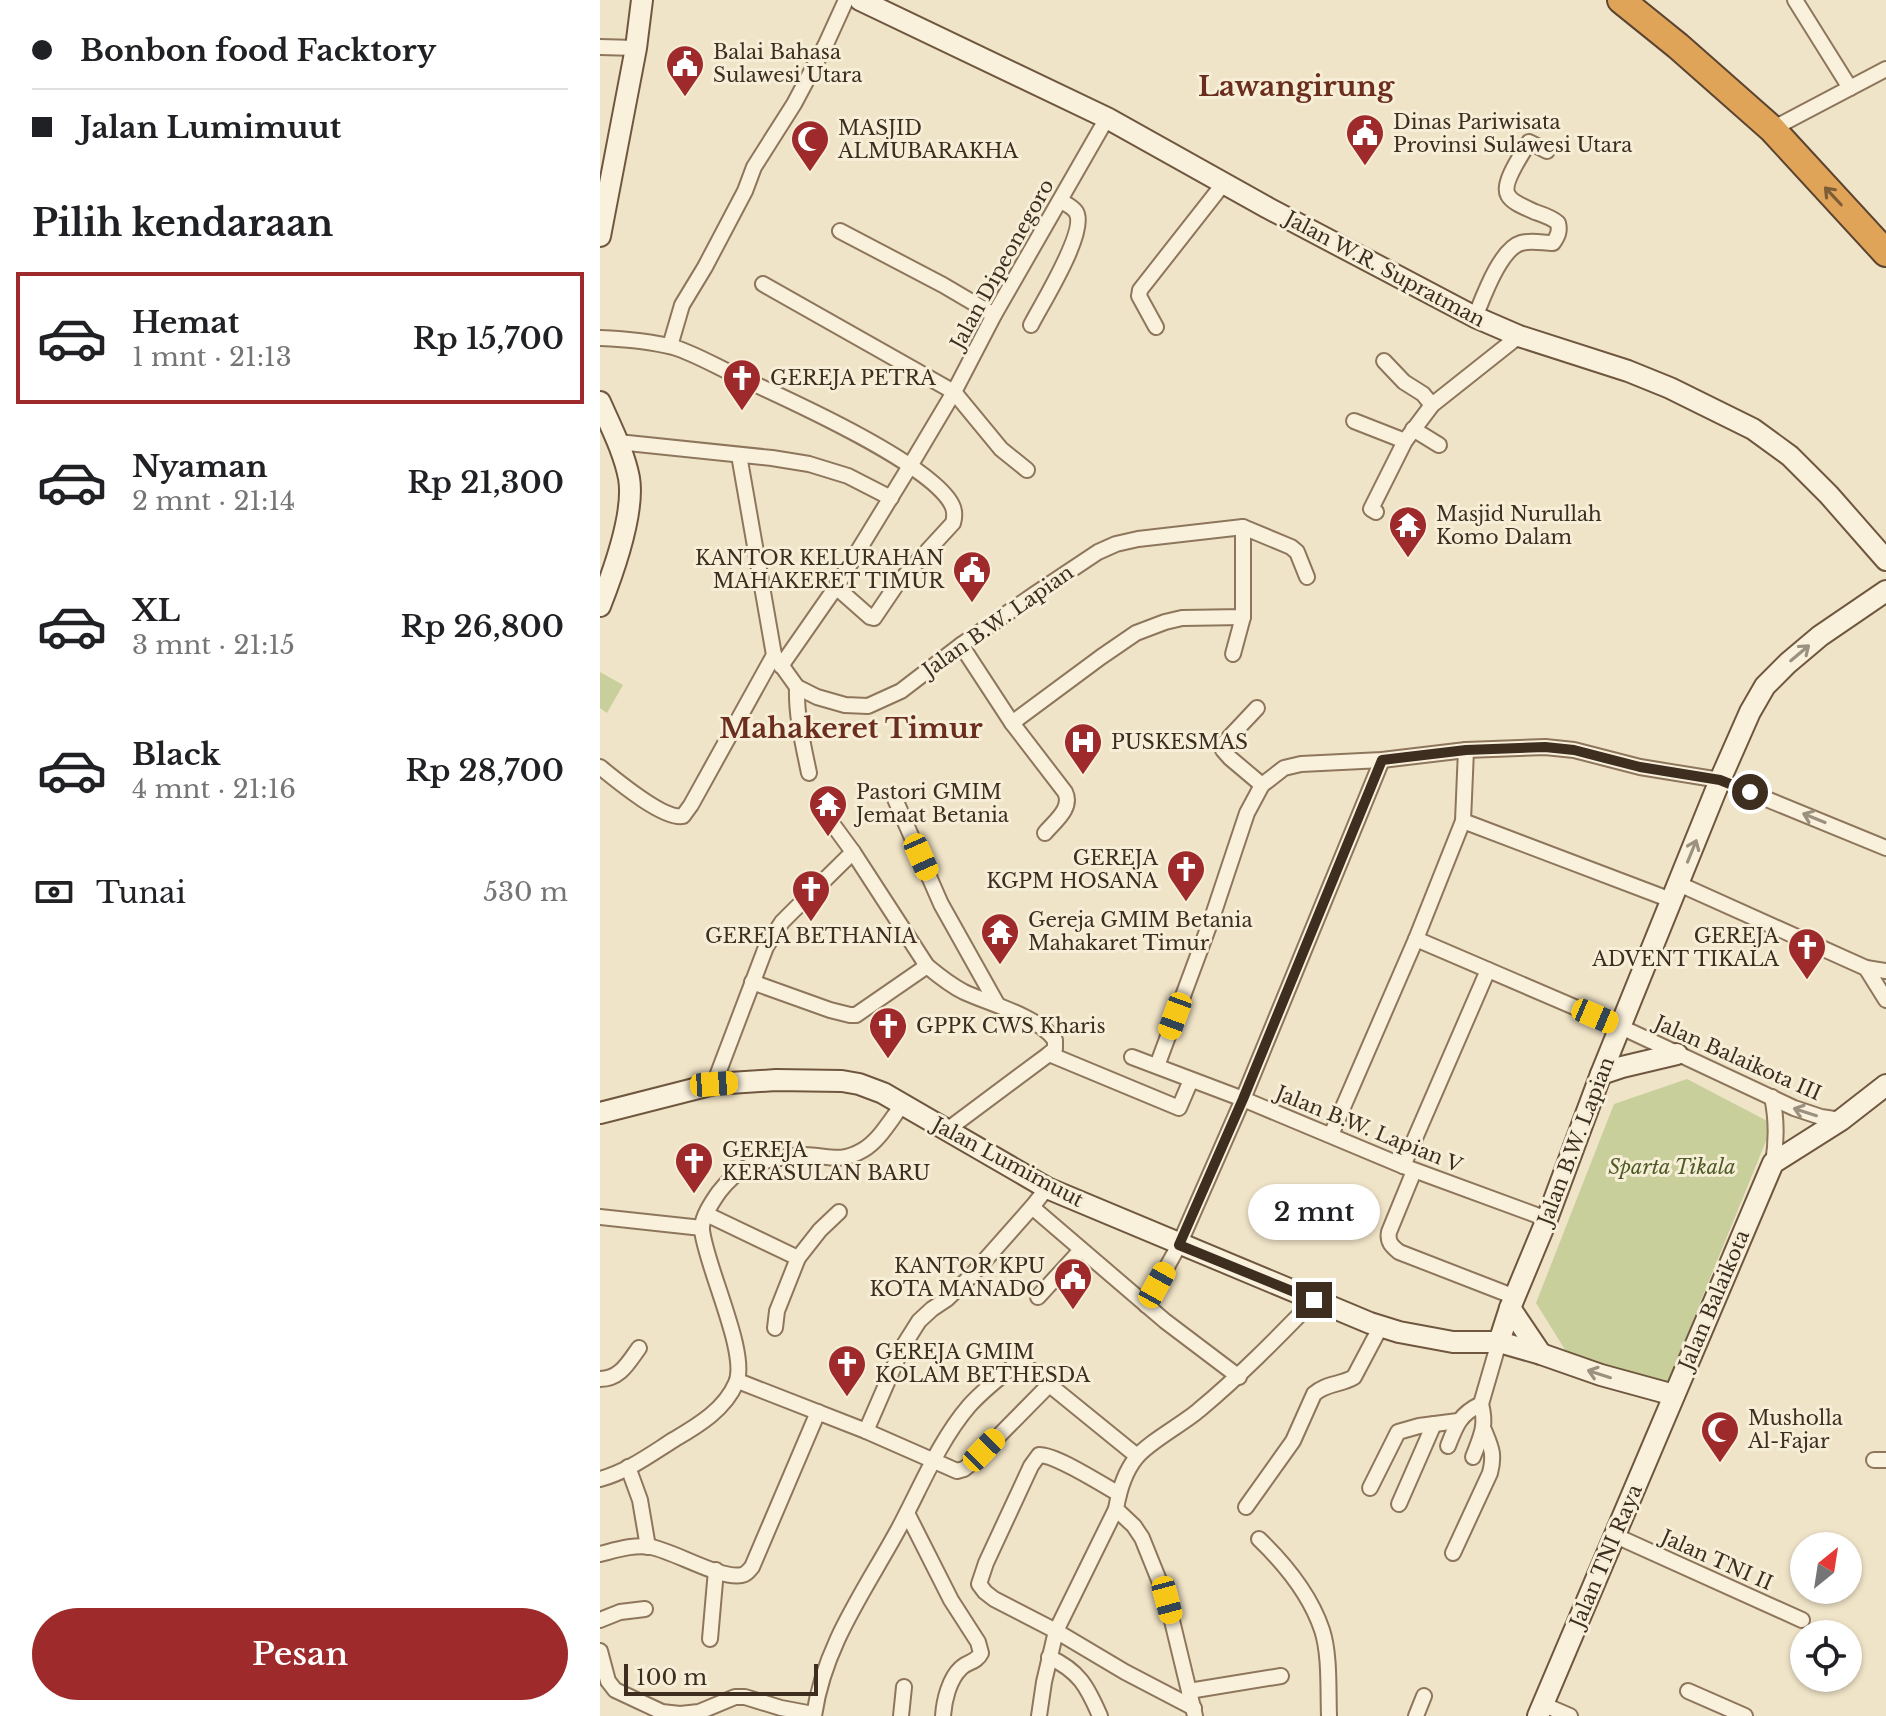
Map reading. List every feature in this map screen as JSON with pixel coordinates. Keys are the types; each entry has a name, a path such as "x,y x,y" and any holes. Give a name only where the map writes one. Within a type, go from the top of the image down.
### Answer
{"highway":[{"path":"1621,0 1772,129 1886,253"}],"street":[{"path":"600,236 636,48 642,0"},
{"path":"670,346 682,305 745,191 754,167 794,104 846,0"},
{"name":"Jalan W.R. Supratman","path":"860,0 1107,118 1475,317 1519,336 1628,371 1753,429 1790,456 1886,560"},
{"path":"1795,0 1850,88"},
{"path":"600,47 636,48"},
{"path":"1772,129 1886,69"},
{"name":"Jalan Dipeonegoro","path":"600,767 654,806 672,816 683,816 778,660 836,587 891,498 1107,118"},
{"path":"1475,317 1496,272 1514,247 1535,242 1553,243 1557,237 1558,223 1518,203 1506,191 1529,142 1547,151"},
{"path":"1156,327 1139,296 1140,290 1224,183"},
{"path":"1031,325 1077,235 1077,213 1061,201"},
{"path":"840,231 994,315"},
{"path":"763,284 954,392 1001,449 1027,470"},
{"path":"1376,512 1371,509 1409,435 1432,405 1519,336"},
{"path":"600,338 670,346 701,358 861,437 910,466 947,498 953,507 953,523 897,584 874,618 836,587"},
{"path":"1384,361 1432,405"},
{"path":"600,402 618,442 630,480 630,500 617,556 600,606"},
{"path":"1354,421 1439,445"},
{"path":"618,442 809,464 848,476 891,498"},
{"path":"739,455 778,660 797,687 800,731 809,773"},
{"path":"1233,654 1243,617 1243,527"},
{"name":"Jalan B.W. Lapian","path":"797,687 845,705 868,706 901,691 961,645 1098,552 1138,539 1243,527 1291,547 1297,552 1307,577"},
{"name":"Jalan B.W. Lapian","path":"1499,1342 1601,1074 1750,712 1765,686 1788,663 1820,636 1886,591"},
{"path":"1012,723 1136,633 1182,618 1243,617"},
{"path":"961,645 1012,723 1069,798 1067,808 1045,833"},
{"path":"1257,708 1225,742 1223,750 1262,785"},
{"path":"1157,1066 1247,813 1262,785 1284,768 1466,750 1545,747 1574,750 1640,767 1720,780 1886,848"},
{"path":"1331,1135 1416,939 1463,821 1466,750"},
{"path":"1146,1305 1179,1245 1243,1099 1382,760"},
{"path":"895,799 941,904 997,1004"},
{"path":"1463,821 1675,892 1866,968 1886,971"},
{"path":"831,822 927,966 962,991 1028,1020 1055,1040 1056,1047 1049,1054 947,1130"},
{"path":"714,1084 766,947 782,922 853,852"},
{"name":"Jalan Balaikota III","path":"1416,939 1621,1027 1806,1113 1841,1120"},
{"path":"752,982 830,1010 856,1015 927,966"},
{"path":"1866,968 1886,1000"},
{"path":"1488,970 1409,1168 1388,1238 1399,1252 1512,1302 1541,1354"},
{"path":"1049,1054 1179,1108 1191,1080"},
{"path":"1601,1074 1677,1054"},
{"name":"Jalan B.W. Lapian V","path":"1132,1057 1409,1168 1547,1219"},
{"name":"Jalan Lumimuut","path":"600,1113 714,1084 776,1080 859,1084 903,1104 1047,1188 1314,1300 1381,1326 1453,1342 1499,1342"},
{"path":"1773,1163 1841,1120 1886,1085"},
{"path":"1772,1097 1777,1131 1773,1163"},
{"path":"600,1479 617,1473 693,1429 715,1411 738,1381 737,1349 711,1264 704,1221 717,1194 740,1170 756,1162 804,1155 833,1159 854,1154 873,1142 903,1104"},
{"name":"Jalan Balaikota","path":"1499,1342 1674,1395 1773,1163"},
{"path":"866,1431 902,1348 919,1321 971,1276 1047,1188"},
{"path":"1032,1207 1146,1305 1239,1377"},
{"path":"775,1328 777,1311 798,1258 839,1212"},
{"path":"600,1217 704,1221 798,1258"},
{"path":"1038,1297 1081,1250"},
{"path":"1039,1716 1056,1631 1116,1509 1127,1472 1137,1456 1239,1377 1314,1300"},
{"path":"1246,1507 1293,1441 1314,1394 1327,1385 1354,1377 1381,1326"},
{"path":"1453,1553 1490,1473 1491,1448 1484,1430 1481,1404 1499,1342"},
{"path":"600,1379 618,1375 639,1348"},
{"path":"600,1651 608,1681 615,1690 662,1712 699,1712 735,1697 745,1697 814,1715 834,1643 933,1460 970,1404 1020,1361 1137,1456"},
{"path":"738,1381 866,1431 957,1471 964,1469 1048,1386"},
{"name":"Jalan TNI Raya","path":"1540,1710 1674,1395"},
{"path":"1448,1446 1458,1421 1469,1409 1481,1404"},
{"path":"600,1554 634,1546 648,1547 716,1570 741,1575 747,1573 818,1412"},
{"path":"1370,1488 1398,1432 1458,1421"},
{"path":"1399,1504 1434,1424"},
{"path":"1473,1457 1484,1430"},
{"path":"1119,1494 1059,1461 1039,1455 1031,1466 979,1584 994,1599 1056,1631 1195,1712"},
{"path":"628,1467 640,1500 648,1547"},
{"path":"1116,1509 1142,1538 1167,1600 1195,1712"},
{"path":"907,1513 951,1600 978,1642 981,1653 978,1659 961,1667 954,1678 944,1700 943,1716"},
{"name":"Jalan TNI II","path":"1616,1536 1802,1620"},
{"path":"1259,1539 1285,1564 1305,1594 1323,1631 1329,1716"},
{"path":"710,1639 716,1570"},
{"path":"600,1620 620,1612 645,1609"},
{"path":"1049,1657 1069,1667 1079,1677 1100,1716"},
{"path":"1189,1691 1281,1676"},
{"path":"901,1716 904,1687"},
{"path":"1688,1691 1745,1716"},
{"path":"1416,1716 1424,1696"},
{"path":"1540,1710 1570,1716"}],"green space":[{"path":"600,672 623,685 607,713 600,708"},
{"name":"Sparta Tikala","path":"1687,1079 1773,1124 1666,1386 1572,1361 1536,1303 1614,1104"}],"place":[{"name":"Balai Bahasa Sulawesi Utara","path":"685,98"},
{"name":"Dinas Pariwisata Provinsi Sulawesi Utara","path":"1365,167"},
{"name":"MASJID ALMUBARAKHA","path":"810,173"},
{"name":"GEREJA PETRA","path":"742,412"},
{"name":"Masjid Nurullah Komo Dalam","path":"1408,559"},
{"name":"KANTOR KELURAHAN MAHAKERET TIMUR","path":"972,604"},
{"name":"PUSKESMAS","path":"1083,776"},
{"name":"Pastori GMIM Jemaat Betania","path":"828,838"},
{"name":"GEREJA KGPM HOSANA","path":"1186,903"},
{"name":"GEREJA BETHANIA","path":"811,923"},
{"name":"Gereja GMIM Betania Mahakaret Timur","path":"1000,966"},
{"name":"GEREJA ADVENT TIKALA","path":"1807,981"},
{"name":"GPPK CWS Kharis","path":"888,1060"},
{"name":"GEREJA KERASULAN BARU","path":"694,1195"},
{"name":"KANTOR KPU KOTA MANADO","path":"1073,1311"},
{"name":"GEREJA GMIM KOLAM BETHESDA","path":"847,1398"},
{"name":"Musholla Al-Fajar","path":"1720,1464"}],"district":[{"name":"Lawangirung","path":"1296,86"},
{"name":"Mahakeret Timur","path":"851,728"}],"route":[{"path":"1314,1300 1179,1245 1243,1099 1382,760 1466,750 1545,747 1574,750 1674,774 1720,780 1750,792"}]}
